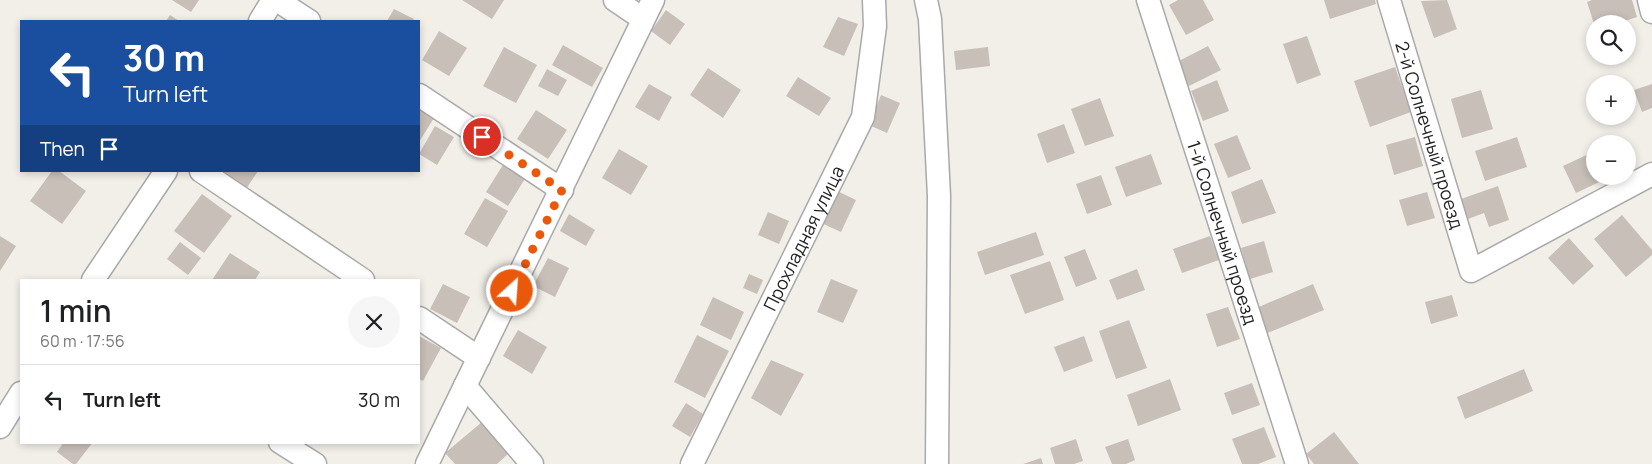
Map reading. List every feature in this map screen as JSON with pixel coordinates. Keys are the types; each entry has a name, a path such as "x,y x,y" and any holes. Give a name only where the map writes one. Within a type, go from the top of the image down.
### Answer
{"street":[{"path":"261,20 273,0"},
{"path":"277,0 307,20"},
{"path":"427,464 648,10 615,0"},
{"name":"Прохладная улица","path":"692,464 863,116 876,26 874,0"},
{"path":"926,0 930,19 939,196 938,464"},
{"name":"1-й Солнечный проезд","path":"1148,0 1297,464"},
{"name":"2-й Солнечный проезд","path":"1389,0 1471,270 1652,174"},
{"path":"1649,0 1652,12"},
{"path":"420,96 562,190"},
{"path":"94,279 165,172"},
{"path":"202,172 362,279"},
{"path":"420,319 479,358"},
{"path":"466,386 532,464"},
{"path":"0,427 20,395"},
{"path":"283,444 315,464"}],"building":[{"path":"172,0 199,0 191,12"},
{"path":"462,0 504,0 492,19"},
{"path":"1178,0 1203,0 1214,20 1186,35 1169,5"},
{"path":"1324,0 1375,0 1376,4 1330,19"},
{"path":"1447,0 1457,29 1434,38 1421,1"},
{"path":"1592,0 1632,0 1637,17 1636,15 1591,15 1587,2"},
{"path":"394,9 414,19 414,20 388,20"},
{"path":"666,10 685,24 670,45 651,31"},
{"path":"170,15 178,20 167,20"},
{"path":"838,17 858,24 844,56 823,47"},
{"path":"439,31 467,48 449,76 422,60"},
{"path":"1307,36 1321,75 1297,84 1283,44"},
{"path":"563,45 603,68 592,87 552,65"},
{"path":"1208,46 1221,70 1189,86 1177,62"},
{"path":"504,47 537,65 516,103 483,86"},
{"path":"988,47 990,66 956,70 954,51"},
{"path":"1395,67 1411,112 1370,127 1354,81"},
{"path":"708,68 741,90 723,118 690,95"},
{"path":"547,69 567,80 558,96 538,86"},
{"path":"798,77 831,98 819,116 786,96"},
{"path":"1217,80 1229,111 1203,121 1191,91"},
{"path":"649,84 672,97 659,121 635,107"},
{"path":"1652,84 1652,108 1642,112 1636,96 1636,89"},
{"path":"1481,90 1493,129 1462,138 1451,99"},
{"path":"881,95 900,103 887,133 869,125"},
{"path":"1100,98 1114,136 1085,146 1071,109"},
{"path":"420,108 434,118 420,140"},
{"path":"536,110 567,130 548,159 517,139"},
{"path":"1064,124 1075,153 1047,163 1037,134"},
{"path":"435,126 454,137 437,165 420,155"},
{"path":"1237,135 1251,169 1228,178 1214,144"},
{"path":"1415,137 1423,166 1394,175 1386,145"},
{"path":"1517,137 1527,167 1485,181 1475,151"},
{"path":"619,149 648,166 631,195 602,178"},
{"path":"1151,154 1162,184 1126,197 1115,167"},
{"path":"1586,155 1586,185 1593,185 1576,193 1563,166"},
{"path":"506,160 528,174 508,206 486,192"},
{"path":"51,172 60,172 86,191 62,224 30,201"},
{"path":"221,172 257,172 246,189"},
{"path":"1101,175 1112,205 1087,214 1076,184"},
{"path":"1262,179 1276,213 1242,224 1231,192"},
{"path":"1498,186 1509,220 1489,227 1484,213 1468,219 1461,199"},
{"path":"835,190 856,200 841,232 819,222"},
{"path":"1427,192 1435,218 1407,226 1399,200"},
{"path":"202,194 232,216 204,253 174,231"},
{"path":"485,198 508,211 487,247 464,234"},
{"path":"768,212 789,221 779,244 758,235"},
{"path":"569,214 595,230 586,246 560,231"},
{"path":"1622,215 1652,250 1652,255 1626,277 1594,239"},
{"path":"1036,232 1044,255 985,275 977,252"},
{"path":"0,236 16,246 0,271"},
{"path":"1210,236 1219,260 1182,273 1173,249"},
{"path":"1569,238 1594,266 1573,285 1548,258"},
{"path":"1264,241 1273,272 1250,279 1241,248"},
{"path":"180,242 201,258 188,275 167,259"},
{"path":"1085,249 1097,279 1076,287 1064,257"},
{"path":"230,253 260,272 256,279 213,279"},
{"path":"548,258 569,268 555,297 533,286"},
{"path":"1050,261 1064,300 1025,314 1010,275"},
{"path":"1137,269 1145,290 1117,300 1109,280"},
{"path":"749,274 763,280 757,294 743,288"},
{"path":"831,279 858,290 843,323 817,312"},
{"path":"443,284 470,297 457,323 430,309"},
{"path":"1313,284 1324,310 1265,334 1254,309"},
{"path":"1452,295 1458,316 1431,324 1425,302"},
{"path":"713,297 744,312 731,340 700,325"},
{"path":"1228,307 1240,339 1217,347 1206,314"},
{"path":"1129,320 1147,368 1116,379 1099,331"},
{"path":"518,330 547,347 532,374 503,356"},
{"path":"697,335 729,351 705,398 674,382"},
{"path":"1084,336 1093,361 1064,372 1054,347"},
{"path":"420,337 441,348 423,381 420,380"},
{"path":"771,360 804,374 781,416 751,398"},
{"path":"1524,369 1533,391 1465,419 1457,397"},
{"path":"1170,379 1181,410 1138,426 1127,395"},
{"path":"1252,383 1260,405 1232,415 1224,393"},
{"path":"686,403 703,414 690,437 672,426"},
{"path":"482,422 509,453 497,464 455,464 445,453"},
{"path":"1264,427 1276,457 1258,464 1242,464 1232,439"},
{"path":"1334,432 1359,464 1314,464 1306,454"},
{"path":"1076,439 1083,461 1074,464 1055,464 1050,448"},
{"path":"1128,439 1135,460 1126,464 1112,464 1105,447"},
{"path":"63,444 91,444 76,464 73,464 57,452"},
{"path":"1041,458 1043,464 1023,464"}],"route":[{"path":"482,137 562,190 512,291"}]}
